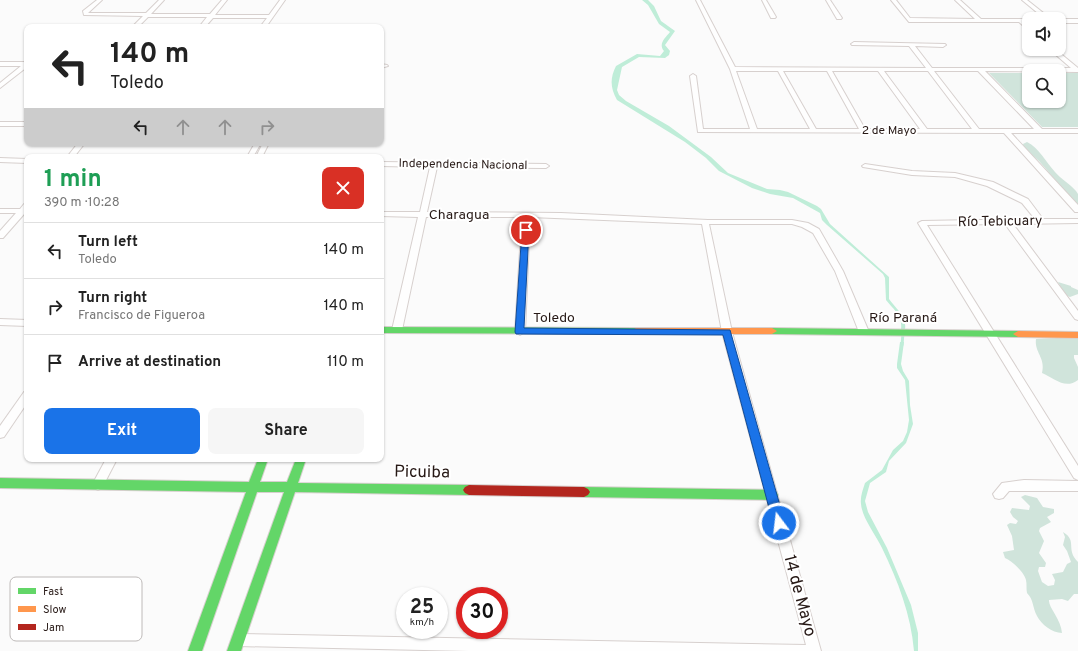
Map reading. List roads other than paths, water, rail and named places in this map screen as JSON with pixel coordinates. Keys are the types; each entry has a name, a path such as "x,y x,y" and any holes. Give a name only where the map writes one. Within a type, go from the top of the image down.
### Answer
{"street":[{"path":"100,0 85,12 86,14 271,17"},
{"path":"138,24 162,0"},
{"path":"204,24 225,0"},
{"path":"265,24 283,0"},
{"path":"698,0 733,69 754,131"},
{"path":"764,0 773,17"},
{"path":"828,0 840,18"},
{"path":"893,0 909,20 1020,21"},
{"path":"957,0 979,20"},
{"path":"1024,0 1039,12"},
{"path":"1075,21 1078,25"},
{"path":"854,44 943,45"},
{"path":"911,45 977,131"},
{"path":"1060,56 1077,70"},
{"path":"0,64 24,64"},
{"path":"0,86 24,66"},
{"path":"733,69 1077,70"},
{"path":"879,69 925,131"},
{"path":"979,69 1040,131"},
{"path":"780,70 814,131"},
{"path":"829,70 863,131"},
{"name":"2 de Mayo","path":"693,76 700,131 1078,131"},
{"path":"0,124 24,124"},
{"path":"0,128 24,128"},
{"path":"1006,131 1078,210"},
{"path":"73,154 79,146"},
{"path":"0,160 24,160"},
{"name":"Independencia Nacional","path":"384,164 546,166"},
{"path":"397,330 424,215 434,164"},
{"path":"865,166 912,174 954,175 990,184 1025,201 1040,221"},
{"path":"0,211 24,209"},
{"path":"0,236 24,211"},
{"name":"Charagua","path":"384,214 561,215 708,222 792,222 805,225 816,231 839,271 864,332"},
{"path":"520,332 526,215"},
{"name":"Río Tebicuary","path":"990,334 922,222 1078,221"},
{"name":"14 de Mayo","path":"708,222 705,222 727,332 814,651"},
{"path":"1007,222 1078,317"},
{"path":"0,322 24,323"},
{"name":"Toledo","path":"384,330 520,332 727,332"},
{"name":"Río Paraná","path":"727,332 938,332 1078,335"},
{"path":"990,334 1078,475"},
{"path":"0,434 24,399"},
{"path":"98,485 110,462"},
{"path":"195,651 262,462"},
{"path":"300,462 236,645 805,651"},
{"name":"Picuiba","path":"0,483 772,495"},
{"path":"999,494 1006,486 1078,486"}],"waterway":[{"path":"902,345 903,333"}]}
